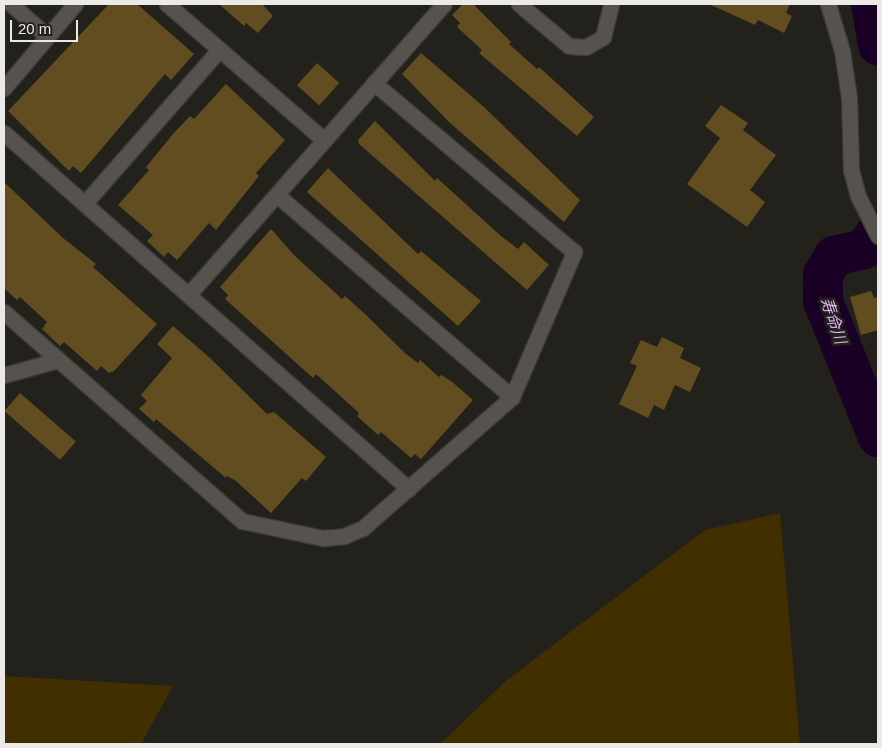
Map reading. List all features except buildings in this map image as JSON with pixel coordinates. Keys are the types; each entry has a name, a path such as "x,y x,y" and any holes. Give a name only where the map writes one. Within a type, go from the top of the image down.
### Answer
{"street":[{"path":"11,4 47,36"},
{"path":"4,88 75,4"},
{"path":"167,4 323,139"},
{"path":"189,294 323,139 444,4"},
{"path":"519,4 568,46 586,47 603,37 611,4"},
{"path":"828,4 845,70 851,170 858,196 878,236"},
{"path":"86,203 219,50"},
{"path":"4,312 242,522 298,535 323,538 344,536 363,528 512,397 574,252 374,82"},
{"path":"4,133 86,203 409,489"},
{"path":"277,194 512,397"},
{"path":"4,375 58,360"}],"shaded area":[{"path":"780,513 800,744 440,744 507,680 705,530"},
{"path":"4,676 173,686 141,744 4,744"}],"waterway":[{"name":"寿命川","path":"871,4 878,45"},
{"name":"寿命川","path":"878,230 864,249 834,256 823,275 823,301 878,437"}]}
